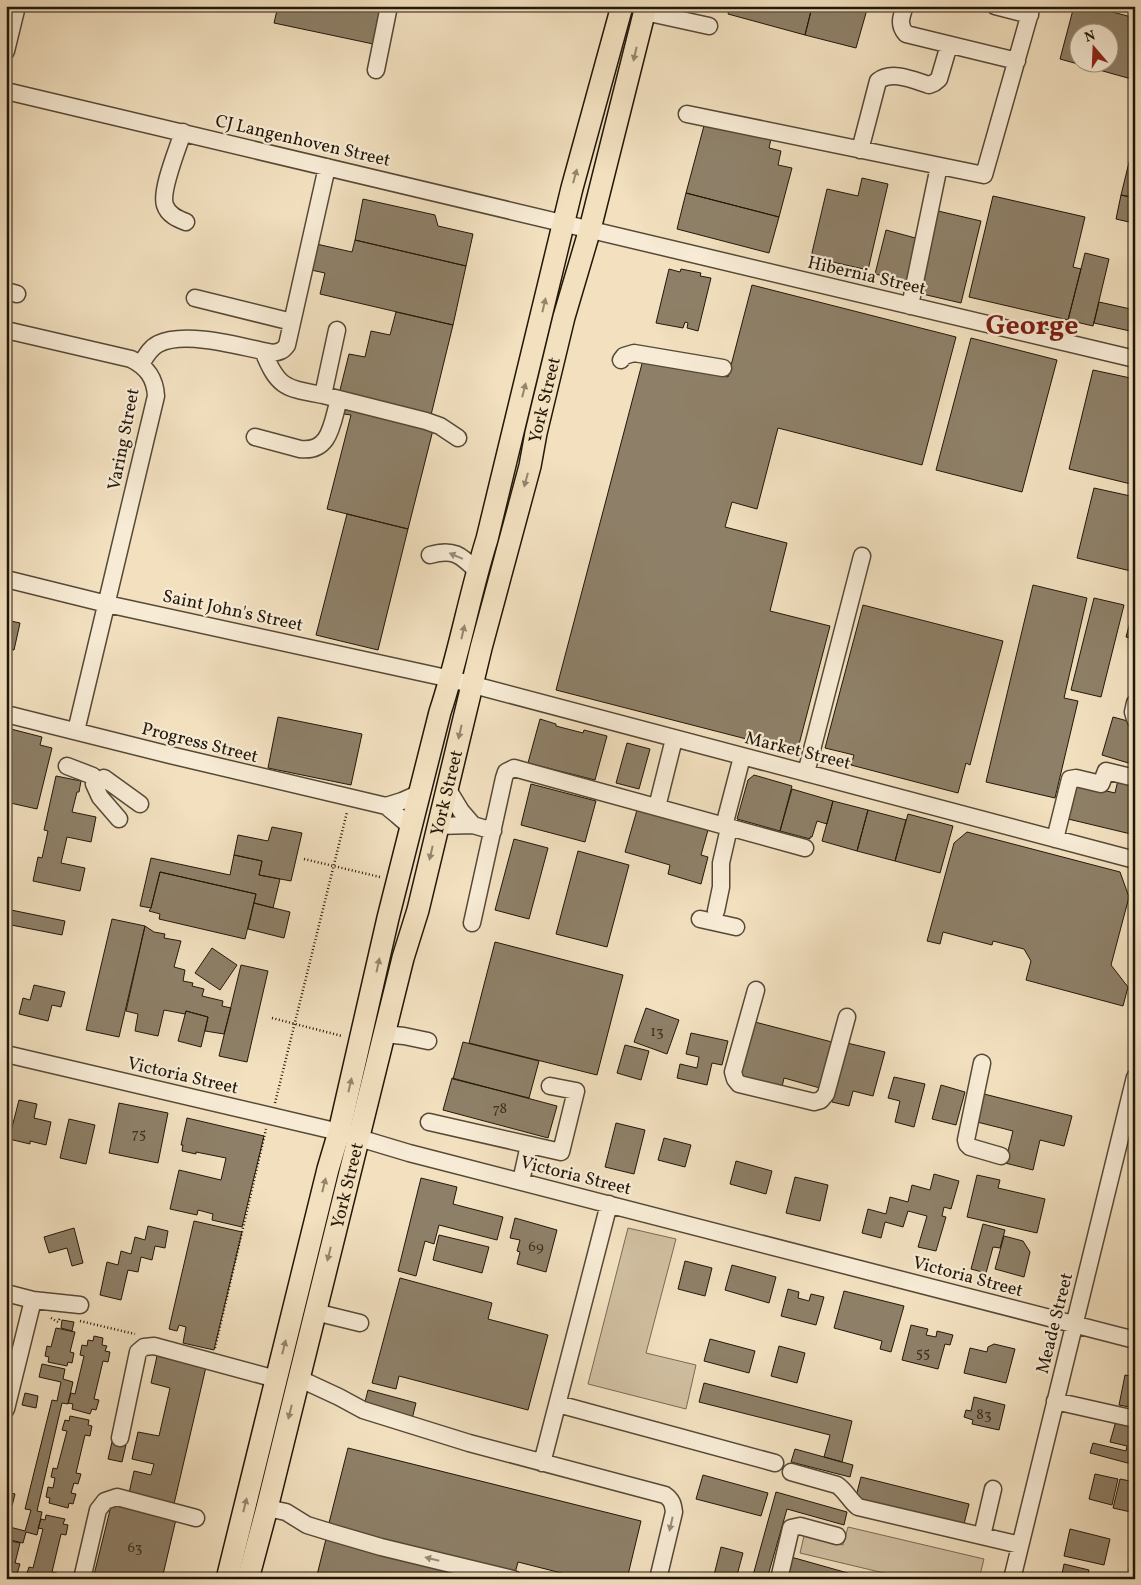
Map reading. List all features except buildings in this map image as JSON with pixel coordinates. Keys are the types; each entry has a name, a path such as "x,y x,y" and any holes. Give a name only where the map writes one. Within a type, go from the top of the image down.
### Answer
{"main road":[{"name":"York Street","path":"248,1579 315,1312 348,1135 361,1040 398,882 440,712 451,679 477,571 487,539 563,223 622,6"},
{"name":"York Street","path":"226,1579 276,1379 348,1135 384,1034 402,958 418,910 472,685 530,466 536,433 564,318 590,229 645,9"}],"street":[{"path":"6,51 17,6"},
{"path":"376,70 389,6"},
{"path":"905,6 900,22 906,34 1017,61"},
{"path":"687,114 984,175 1031,10 995,6"},
{"path":"645,9 709,26"},
{"path":"860,150 878,82 883,77 892,75 929,85 934,83 939,79 949,45"},
{"name":"CJ Langenhoven Street","path":"6,91 590,229"},
{"path":"182,132 164,192 165,205 169,212 177,219 186,222"},
{"path":"910,306 939,166"},
{"path":"141,364 149,351 155,346 171,340 207,340 263,351 279,352 284,349 292,322 327,167"},
{"name":"Hibernia Street","path":"590,229 1135,359"},
{"path":"195,298 292,322"},
{"name":"Varing Street","path":"6,330 131,359 149,371 156,388 156,396 76,731"},
{"path":"255,437 308,450 322,445 329,434 337,330"},
{"path":"263,351 269,366 280,382 289,388 434,423 458,438"},
{"path":"621,360 630,354 644,354 723,368"},
{"path":"430,555 443,551 456,554 477,571"},
{"path":"806,773 862,556"},
{"name":"Saint John's Street","path":"6,579 107,604 451,679"},
{"name":"Market Street","path":"451,679 1135,860"},
{"path":"1135,703 1133,712 1135,719"},
{"name":"Progress Street","path":"6,714 350,799 386,806 402,802 420,793"},
{"path":"656,807 674,739"},
{"path":"716,911 721,887 721,862 726,827 742,757"},
{"path":"67,766 97,779 140,804"},
{"path":"472,922 506,772 514,768 805,848"},
{"path":"1055,839 1070,779 1076,778 1101,784 1106,771 1135,778"},
{"path":"97,779 100,798 119,819"},
{"path":"447,788 461,811 473,825"},
{"name":"Progress Street","path":"386,806 412,828"},
{"path":"437,826 473,825 493,831"},
{"path":"700,919 736,927"},
{"path":"756,990 733,1072 739,1084 814,1102 821,1100 826,1094 847,1017"},
{"path":"384,1034 428,1041"},
{"name":"Victoria Street","path":"6,1054 348,1135 1135,1340"},
{"path":"982,1062 966,1140 970,1147 1001,1156"},
{"name":"Meade Street","path":"1012,1579 1135,1077"},
{"path":"429,1122 561,1152 576,1091 550,1086"},
{"path":"521,1181 529,1145"},
{"path":"542,1463 609,1204"},
{"path":"6,1293 79,1313"},
{"path":"6,1409 33,1300"},
{"path":"315,1312 360,1323"},
{"path":"120,1438 138,1352 144,1347 154,1346 276,1379"},
{"path":"298,1378 362,1410 469,1443 666,1495 673,1504 674,1512 658,1579"},
{"path":"1055,1401 1135,1419"},
{"path":"558,1404 775,1463"},
{"path":"791,1472 837,1485 842,1488 853,1504 858,1507 1020,1545"},
{"path":"982,1536 993,1489"},
{"path":"82,1579 98,1510 105,1501 117,1497 196,1518"},
{"path":"267,1508 286,1512 307,1526 513,1579"},
{"path":"779,1579 791,1528 800,1526 836,1536"}],"path":[{"path":"213,1353 266,1126 271,1116 295,1024 350,799"},
{"path":"304,859 398,882"},
{"path":"272,1018 361,1040"},
{"path":"33,1300 45,1306 52,1319 58,1322 61,1317 65,1316"},
{"path":"79,1313 143,1336"}],"shaded area":[{"path":"628,1228 676,1239 646,1353 696,1365 686,1409 588,1384"},
{"path":"848,1527 984,1559 979,1579 909,1579 800,1553 804,1536 843,1545"}],"district":[{"name":"George","path":"1032,324"}]}
